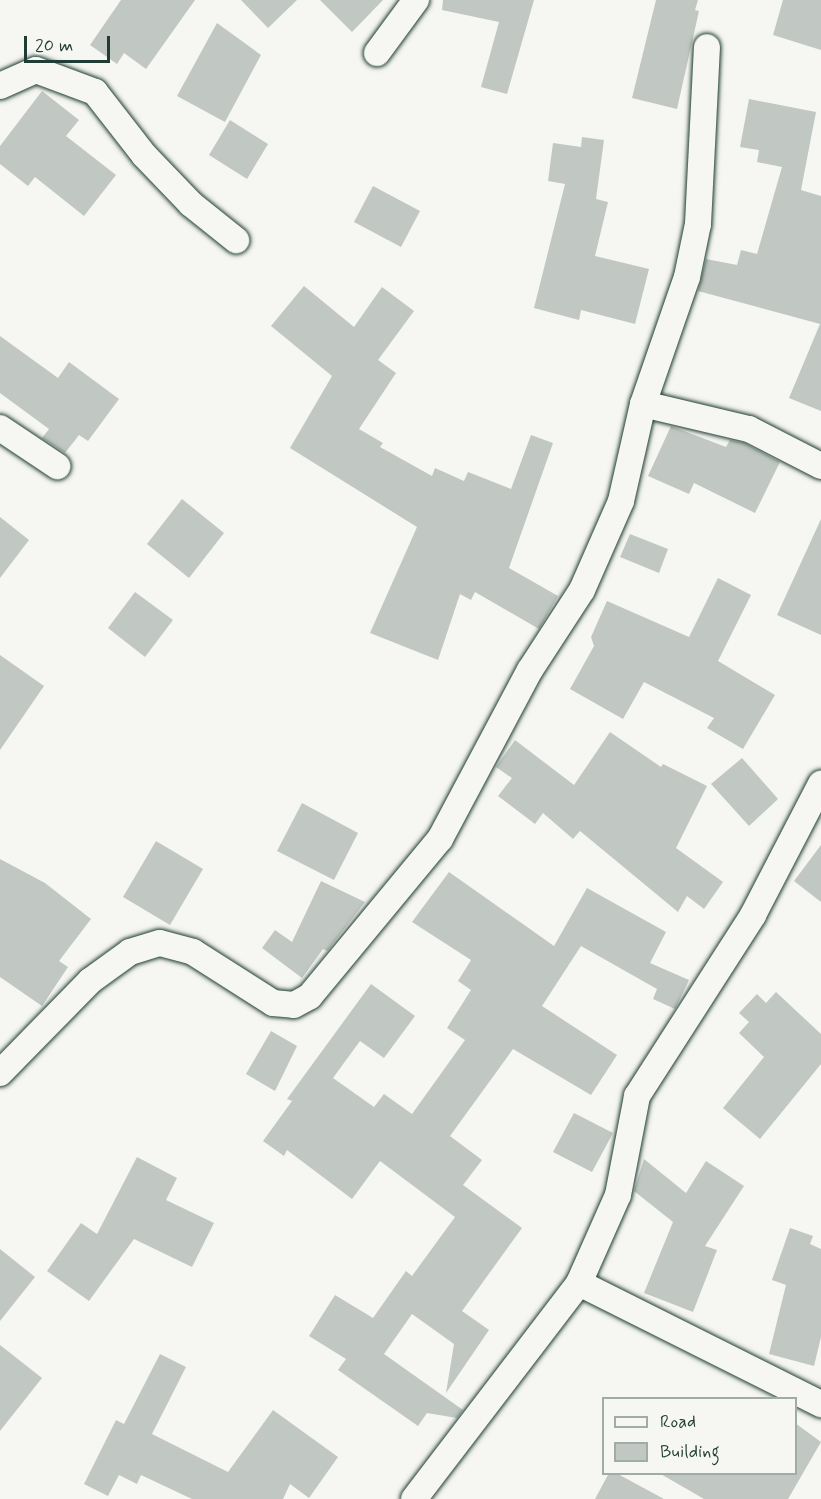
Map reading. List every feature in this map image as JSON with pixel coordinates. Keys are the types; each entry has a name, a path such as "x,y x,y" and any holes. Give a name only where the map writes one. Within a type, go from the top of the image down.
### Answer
{"street":[{"path":"377,53 416,0"},
{"path":"0,1073 90,981 130,952 160,943 193,952 273,1003 294,1005 310,996 440,838 530,670 582,590 621,501 643,404 687,277 698,224 707,47"},
{"path":"0,86 36,70 95,92 144,155 191,204 236,240"},
{"path":"643,404 749,429 821,466"},
{"path":"0,428 57,466"},
{"path":"414,1499 579,1283 618,1195 637,1095 753,915 821,784"},
{"path":"579,1283 821,1404"}],"building":[{"path":"121,0 195,0 146,69 124,53 117,64 90,45"},
{"path":"241,0 297,0 268,28"},
{"path":"320,0 383,0 352,32"},
{"path":"443,0 534,0 507,94 481,87 499,22 442,10"},
{"path":"656,0 698,0 695,10 699,11 677,109 632,98"},
{"path":"783,0 821,0 821,50 773,35"},
{"path":"217,23 261,55 225,122 177,96"},
{"path":"42,91 79,120 66,136 116,175 84,216 35,177 28,186 0,164 0,146"},
{"path":"749,99 816,112 801,190 821,196 821,411 789,398 820,324 698,291 706,259 737,265 741,250 757,254 782,167 757,162 759,150 740,147"},
{"path":"230,120 268,144 247,179 209,155"},
{"path":"582,137 604,140 596,199 608,202 595,256 649,269 635,324 581,310 579,320 534,308 565,184 548,181 553,143 581,147"},
{"path":"373,186 420,211 401,247 354,222"},
{"path":"304,286 354,327 382,287 414,311 378,360 396,373 359,429 383,443 380,447 432,476 435,468 464,481 468,472 511,489 531,435 553,443 509,568 558,596 539,629 475,592 471,600 460,594 438,660 370,633 417,527 290,448 332,376 271,326"},
{"path":"0,336 58,378 69,362 119,399 88,441 79,435 65,453 42,438 49,429 0,393"},
{"path":"671,426 726,447 730,440 744,443 780,462 755,513 694,483 689,494 648,476"},
{"path":"182,499 224,533 189,578 147,544"},
{"path":"0,517 29,540 0,578"},
{"path":"821,519 821,635 777,615"},
{"path":"630,534 668,549 659,573 620,557"},
{"path":"718,578 751,595 718,661 775,695 743,749 707,728 714,718 644,682 623,719 570,689 594,646 591,637 607,601 689,637"},
{"path":"135,592 173,620 145,657 108,628"},
{"path":"0,655 44,686 0,750"},
{"path":"610,732 661,767 663,764 707,786 676,848 723,882 704,909 687,896 678,912 580,831 573,839 543,813 535,824 498,796 512,778 496,767 515,740 574,785"},
{"path":"742,758 778,799 749,826 711,784"},
{"path":"302,803 358,833 334,880 277,851"},
{"path":"156,841 203,869 170,925 123,897"},
{"path":"821,845 821,902 794,881"},
{"path":"0,859 45,883 91,919 59,961 68,967 42,1006 0,977"},
{"path":"449,872 554,946 587,888 666,932 650,963 689,980 675,1009 653,999 657,989 581,946 542,1006 617,1055 591,1095 513,1049 450,1136 482,1160 463,1185 522,1228 462,1311 489,1330 446,1393 454,1344 412,1314 384,1354 463,1410 457,1418 427,1413 418,1426 338,1370 346,1359 309,1336 335,1295 373,1318 406,1271 412,1276 455,1217 380,1161 352,1199 287,1150 284,1156 263,1141 292,1101 287,1099 371,984 415,1016 384,1058 360,1041 333,1078 374,1107 384,1094 412,1114 465,1040 447,1028 471,990 458,981 471,960 412,922"},
{"path":"321,881 365,902 327,951 323,949 302,978 262,948 275,930 292,942"},
{"path":"776,992 821,1034 821,1064 760,1139 723,1108 764,1057 739,1033 749,1022 739,1013 757,994 766,1003"},
{"path":"271,1031 297,1046 275,1091 246,1074"},
{"path":"574,1113 613,1133 592,1172 553,1152"},
{"path":"137,1157 177,1178 166,1200 214,1223 192,1267 134,1239 89,1301 47,1271 81,1223 97,1234"},
{"path":"644,1159 686,1193 706,1161 744,1186 705,1246 717,1250 693,1312 644,1293 673,1222 634,1191"},
{"path":"790,1228 813,1236 810,1244 821,1249 821,1337 814,1366 769,1354 786,1285 772,1280"},
{"path":"0,1249 35,1277 0,1321"},
{"path":"0,1345 42,1378 0,1431"},
{"path":"160,1354 186,1367 152,1434 228,1472 273,1410 338,1457 309,1498 290,1484 283,1499 192,1499 141,1475 137,1484 119,1475 108,1496 84,1484 116,1420 124,1424"},
{"path":"797,1424 821,1442 788,1499 704,1499 662,1475 797,1475"},
{"path":"608,1475 620,1475 664,1499 595,1499"}]}
